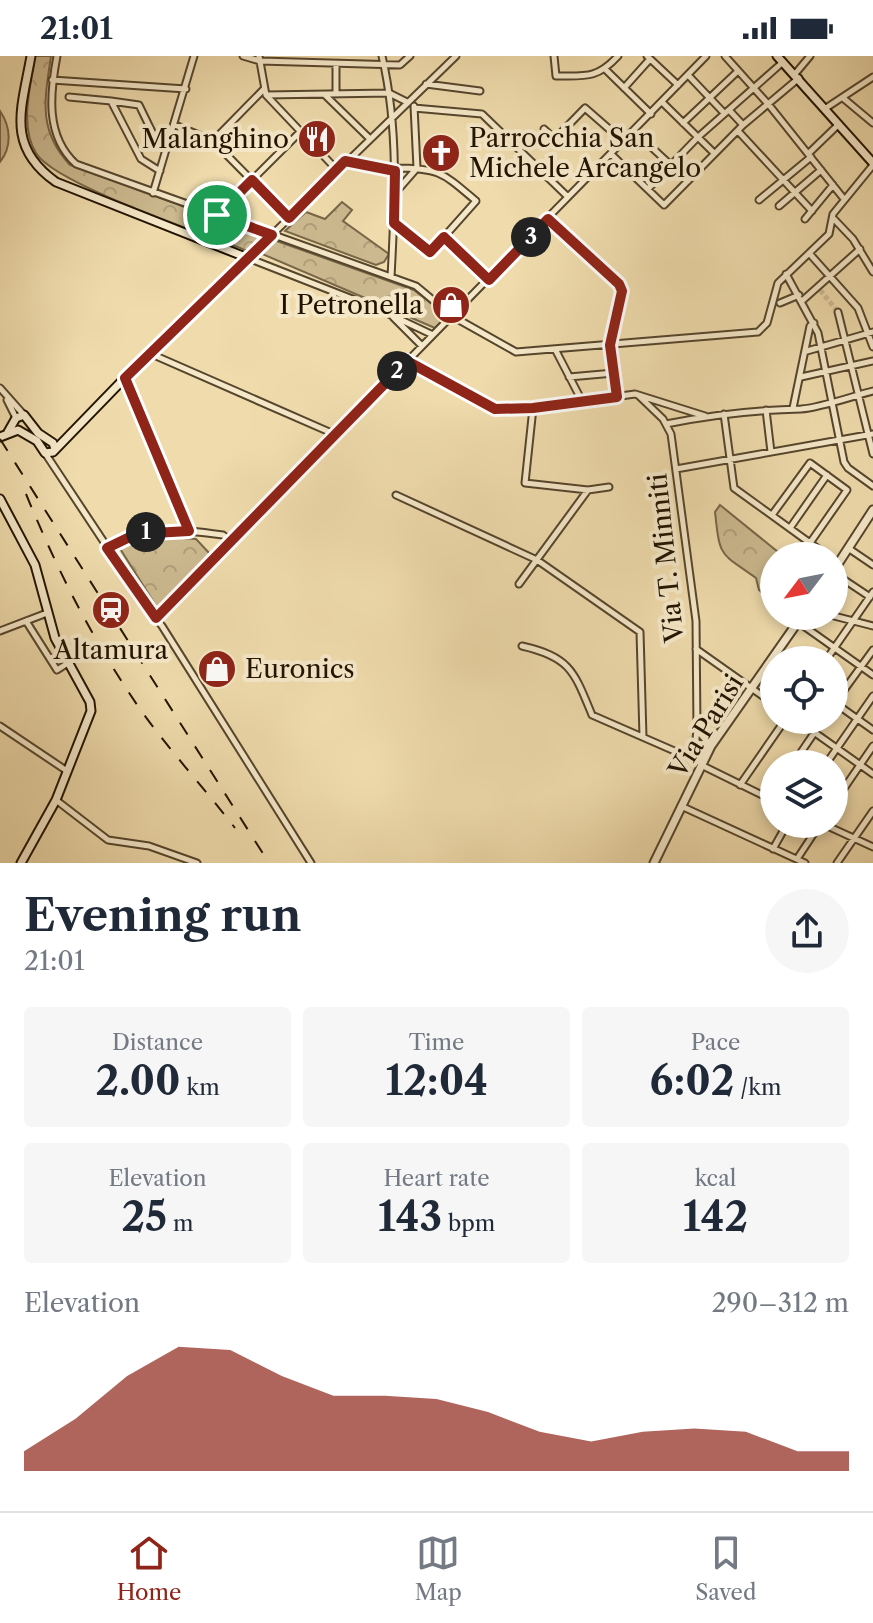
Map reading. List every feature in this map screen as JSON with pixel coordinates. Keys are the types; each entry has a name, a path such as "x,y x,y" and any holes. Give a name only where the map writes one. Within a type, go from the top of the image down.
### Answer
{"main road":[{"path":"31,56 20,129 26,150 38,167 56,182 248,258 68,434 49,447"},
{"path":"780,59 873,164"},
{"path":"19,423 28,429 30,422 49,447"},
{"path":"19,423 49,447"},
{"path":"0,437 19,423"},
{"path":"0,499 35,565 55,638 90,702 91,711 56,800 21,863"},
{"path":"848,548 873,510"},
{"name":"Via Parisi","path":"654,863 711,746 760,677"}],"street":[{"path":"57,56 50,108 53,123 71,160 78,165 416,286 452,316 516,352 758,332 767,323 778,283 830,232 832,217 873,164"},
{"path":"153,193 194,56"},
{"path":"243,56 384,65 400,65 410,56"},
{"path":"382,56 392,116 395,170 391,277"},
{"path":"433,335 389,314 248,258 456,56"},
{"path":"554,56 556,76 593,76 618,56"},
{"path":"156,618 706,56"},
{"path":"725,56 769,105 844,199"},
{"path":"611,154 664,205 740,128 769,105 797,76 810,56"},
{"path":"259,58 265,91 337,170"},
{"path":"624,88 649,58 678,85"},
{"path":"648,189 697,138 755,89 780,59"},
{"path":"336,64 336,94"},
{"path":"605,69 651,114"},
{"path":"683,123 738,71"},
{"path":"688,75 726,112 812,211"},
{"path":"826,108 873,77"},
{"path":"52,80 186,89"},
{"path":"426,84 480,91"},
{"path":"213,141 265,91 325,95 389,93 408,100 414,108 417,168 395,193"},
{"path":"325,95 369,138"},
{"path":"69,97 139,105 156,140 167,149"},
{"path":"843,98 873,123"},
{"path":"111,101 141,159 160,171"},
{"path":"662,102 714,153"},
{"path":"414,108 482,114 568,197"},
{"path":"544,129 555,139 585,108 624,142"},
{"path":"759,200 810,155 839,124"},
{"path":"175,125 213,141 289,218"},
{"path":"634,131 688,181"},
{"path":"217,215 300,132"},
{"path":"345,161 395,170 428,168 445,174 476,201 430,252 394,223"},
{"path":"779,206 821,170"},
{"path":"805,219 833,185"},
{"path":"832,217 850,234 873,272"},
{"path":"548,219 619,284 622,291 610,345 617,397"},
{"path":"444,237 489,280"},
{"path":"780,303 819,289 860,249"},
{"path":"809,253 858,308 873,347"},
{"path":"786,274 814,323 846,466 873,486"},
{"path":"838,312 873,454"},
{"path":"389,314 422,346"},
{"path":"793,408 810,326 814,323"},
{"path":"807,351 870,333"},
{"path":"555,349 583,403"},
{"path":"149,353 334,434"},
{"path":"407,361 490,408 533,408 638,395 705,416"},
{"path":"801,377 873,361"},
{"path":"569,377 614,373"},
{"path":"125,378 189,531"},
{"path":"0,388 19,423"},
{"path":"638,395 666,424 705,416 803,409 873,391"},
{"path":"533,408 525,483 588,490 609,487"},
{"path":"766,410 771,452"},
{"path":"724,414 734,488 809,542"},
{"name":"Via T. Minniti","path":"666,424 671,434 692,588 696,649 695,747 702,763"},
{"path":"676,469 870,435"},
{"path":"49,447 58,469 107,548 156,618 311,863"},
{"path":"772,515 810,463 847,490 811,542"},
{"path":"790,528 827,475"},
{"path":"519,584 588,490"},
{"path":"396,495 537,560 640,632 643,737"},
{"path":"864,523 873,529"},
{"path":"107,548 136,534 189,531 223,535 231,541"},
{"path":"848,548 873,565"},
{"path":"836,646 871,595 848,576"},
{"path":"0,631 47,613"},
{"path":"848,620 873,626"},
{"path":"26,621 57,670 68,663"},
{"path":"813,630 833,646"},
{"path":"522,646 559,657 577,681 592,715 702,763 760,795"},
{"path":"696,649 760,694"},
{"path":"848,684 873,650"},
{"path":"848,658 873,675"},
{"path":"837,748 873,696"},
{"path":"848,712 873,730"},
{"path":"0,726 67,771"},
{"path":"697,730 711,746"},
{"path":"740,785 775,734"},
{"path":"816,734 873,774"},
{"path":"848,783 873,746"},
{"path":"56,800 108,840 149,846 197,863"},
{"path":"681,806 805,863"},
{"path":"837,863 873,811"},
{"path":"848,835 873,847"},
{"path":"773,849 779,838"},
{"path":"797,859 812,838"}],"green space":[{"path":"35,56 51,56 46,100 48,126 59,152 70,165 264,236 248,251 100,193 49,165 36,153 28,131 28,105"},
{"path":"0,111 9,137 7,150 0,162"},
{"path":"342,202 352,210 343,221 389,254 384,262 376,265 285,231 306,212 325,219"},
{"path":"274,240 414,290 447,316 435,328 260,253"},
{"path":"720,505 766,542 760,542 760,591 756,578 724,553 718,538 715,512"},
{"path":"133,539 196,539 211,555 158,609 119,547"}],"tunnel":[{"path":"820,290 838,312"}],"railway":[{"path":"0,439 269,863"},
{"path":"26,494 64,579 108,659 153,727 235,828"}],"place":[{"name":"Malanghino","path":"317,139"},
{"name":"Parrocchia San Michele Arcangelo","path":"441,153"},
{"name":"I Petronella","path":"451,305"},
{"name":"Altamura","path":"111,610"},
{"name":"Euronics","path":"217,669"}],"route":[{"path":"345,161 395,171 394,223 430,252 444,237 489,280 548,219 619,284 622,291 610,345 617,397 533,408 495,409 407,361 156,618 107,548 136,534 189,531 125,378 272,235 217,215 252,180 289,218 345,161"}]}
